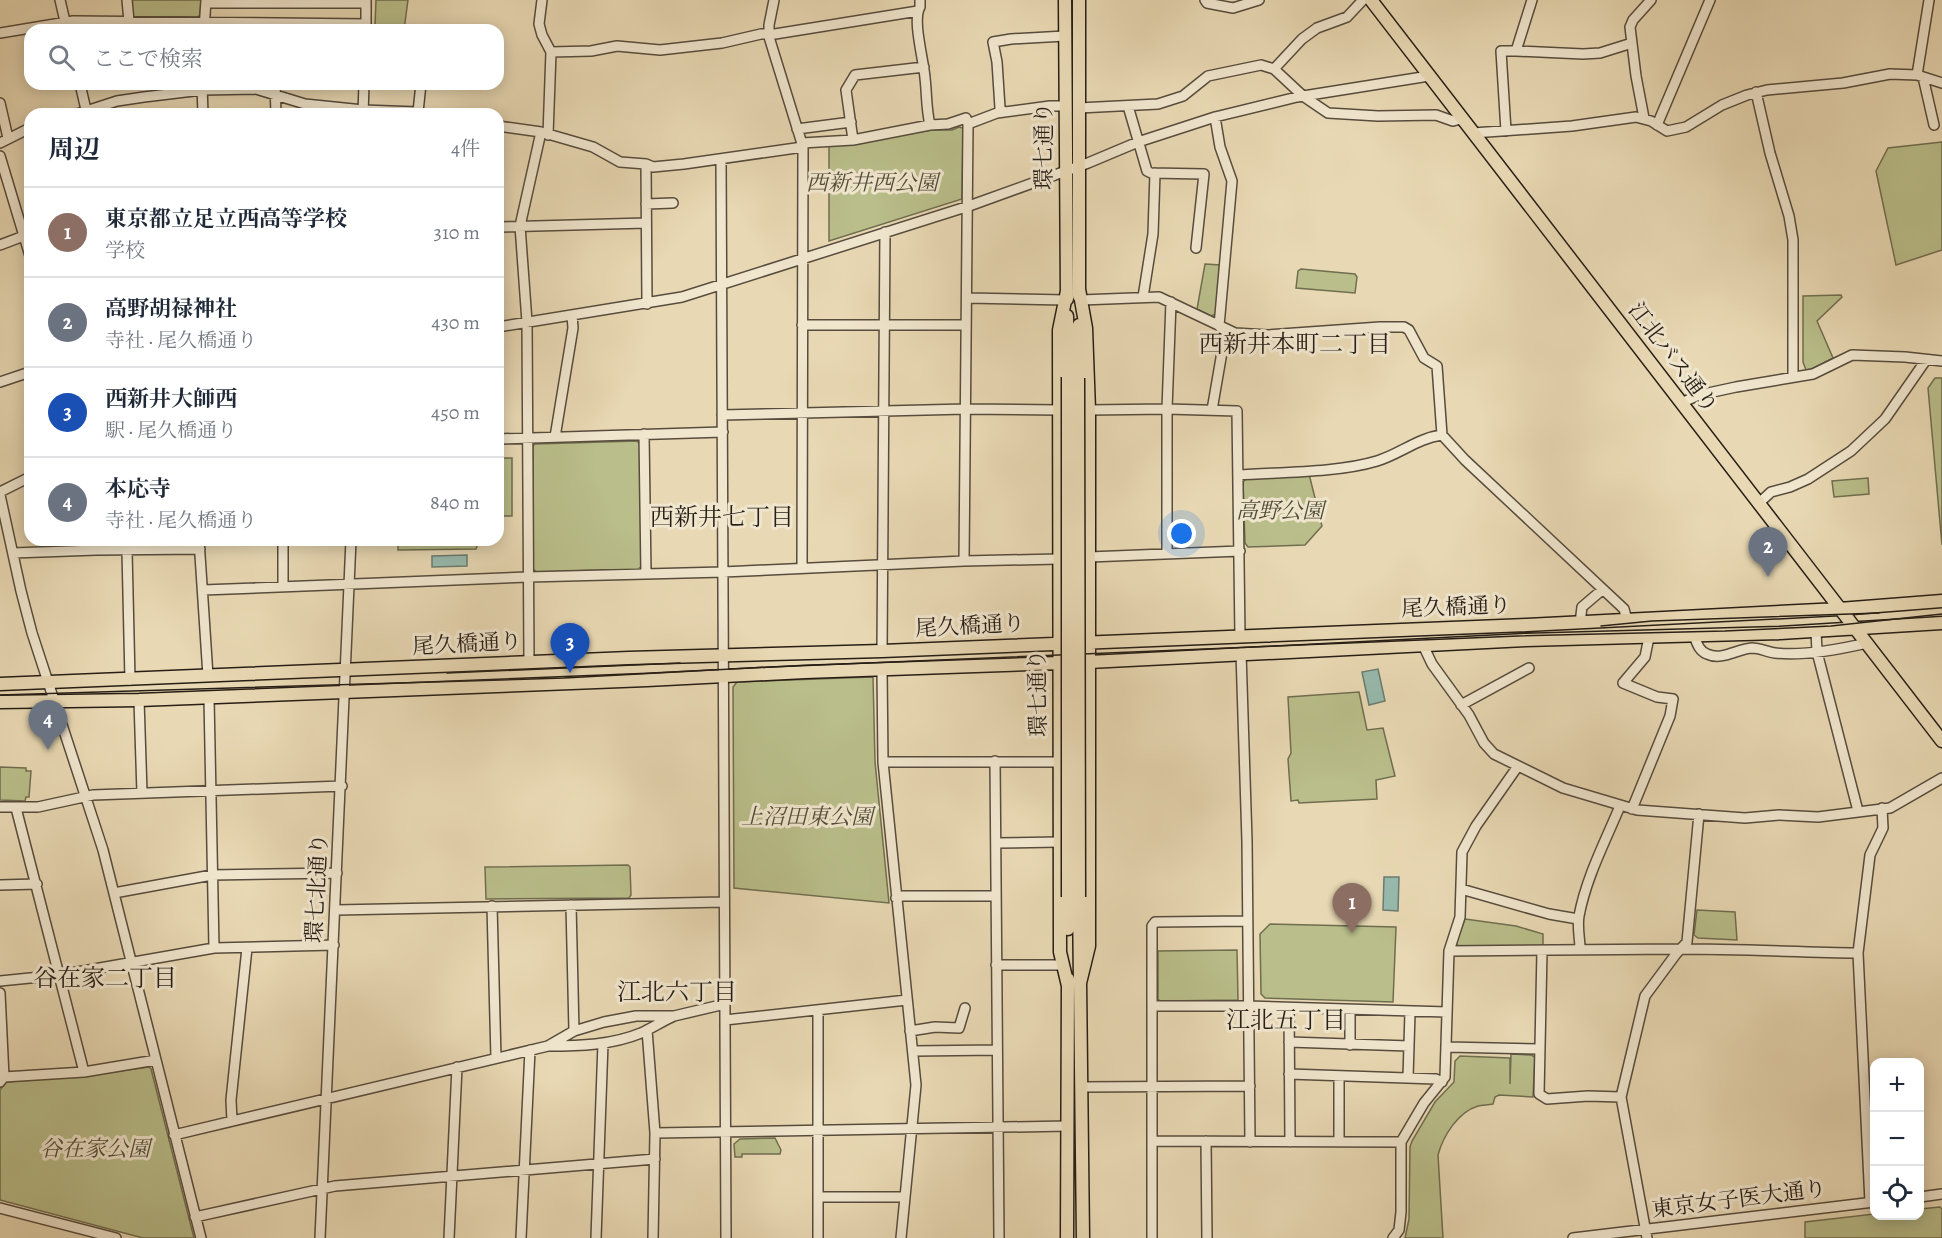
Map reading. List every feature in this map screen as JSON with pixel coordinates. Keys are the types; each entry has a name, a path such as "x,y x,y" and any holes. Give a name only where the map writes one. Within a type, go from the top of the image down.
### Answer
{"main road":[{"name":"環七通り","path":"1065,0 1065,171 1073,295 1086,328 1089,410 1089,946 1074,985"},
{"name":"環七通り","path":"1067,1238 1068,1126 1074,985 1073,295 1079,166 1080,0"},
{"name":"江北バス通り","path":"1371,0 1942,741"},
{"name":"環七通り","path":"1073,295 1059,330 1060,952 1063,965 1074,985 1081,1087 1083,1238"},
{"name":"尾久橋通り","path":"0,684 529,662 1240,637 1628,620 1942,601"},
{"name":"尾久橋通り","path":"0,702 209,698 1089,662 1423,645 1816,632 1942,623"}],"street":[{"path":"60,0 66,24"},
{"path":"127,0 129,21"},
{"path":"529,662 527,322 520,226 545,134 550,52 539,24 542,0"},
{"path":"774,0 769,33 802,145 801,567"},
{"path":"920,0 919,33 926,107 930,125"},
{"path":"1205,0 1207,3 1233,8 1259,0"},
{"path":"1274,69 1302,39 1317,28 1347,17 1363,0"},
{"path":"1516,51 1532,0"},
{"path":"1644,118 1630,27 1633,20 1651,0"},
{"path":"1657,125 1710,0"},
{"path":"1929,0 1920,76 1934,125"},
{"path":"204,24 206,2 366,2 366,24"},
{"path":"289,22 290,2"},
{"path":"550,52 591,51 617,46 660,50 722,43 769,33 775,34 918,10"},
{"path":"91,24 129,21 174,24"},
{"path":"282,24 289,22 320,24"},
{"path":"0,33 24,30"},
{"path":"1003,112 1000,108 997,62 993,42 1065,36"},
{"path":"1506,131 1501,51 1583,54 1632,43"},
{"path":"1079,108 1158,104 1183,96 1208,76 1261,65 1274,69 1303,96 1328,113 1336,115 1436,115 1453,121 1461,119"},
{"path":"853,140 846,90 855,75 924,67"},
{"path":"1473,134 1572,126 1636,117 1644,118 1667,130 1686,127 1722,105 1756,92 1843,83 1890,74 1920,76 1942,83"},
{"path":"504,326 682,297 969,206 1138,142 1215,117 1303,96 1429,76"},
{"path":"81,90 83,108"},
{"path":"99,108 117,102 185,90"},
{"path":"202,90 203,108"},
{"path":"259,90 305,104 334,108"},
{"path":"275,90 276,108"},
{"path":"363,108 364,90"},
{"path":"418,108 420,90"},
{"path":"1756,92 1793,240 1793,376"},
{"path":"0,103 4,140 24,131"},
{"path":"968,124 1003,112 1064,106"},
{"path":"1128,106 1148,171 1204,174 1196,248"},
{"path":"1212,410 1223,328 1232,182 1222,152 1215,117"},
{"path":"504,127 545,134 593,147 620,162 646,164 653,167 721,159 802,145 853,140 930,125 948,124 966,118 969,206 964,561"},
{"path":"797,129 850,122"},
{"path":"0,156 24,226"},
{"path":"721,159 726,1238"},
{"path":"646,164 647,304"},
{"path":"1143,297 1153,234 1155,173"},
{"path":"646,204 673,203"},
{"path":"504,226 646,223"},
{"path":"882,651 885,231"},
{"path":"0,245 24,236"},
{"path":"967,298 1073,295 1159,297 1235,333 1268,335 1404,327 1409,330 1424,358 1437,366 1442,435 1465,460 1624,609 1628,620"},
{"path":"1167,554 1167,409 1171,302"},
{"path":"555,437 573,328 572,315"},
{"path":"802,325 966,325"},
{"path":"1681,403 1699,395 1813,374 1852,355 1942,361"},
{"path":"1759,503 1771,492 1808,479 1851,451 1885,419 1926,360"},
{"path":"0,382 24,374"},
{"path":"723,416 966,409 1058,410"},
{"path":"1089,410 1237,411 1240,637"},
{"path":"504,439 723,432"},
{"path":"644,434 646,574"},
{"path":"1238,475 1325,469 1378,461 1427,437 1442,435"},
{"path":"24,480 0,493 12,554 26,612 103,850 201,1238"},
{"path":"12,554 86,546"},
{"path":"100,546 127,551 188,546"},
{"path":"200,546 208,676"},
{"path":"283,546 283,586"},
{"name":"環七北通り","path":"320,1238 342,786 351,546"},
{"path":"127,551 130,680"},
{"path":"1089,557 1240,552"},
{"path":"203,590 1058,559"},
{"path":"1580,622 1582,607 1602,590"},
{"path":"1680,616 1681,636"},
{"path":"1816,632 1817,652 1858,811"},
{"path":"1694,636 1700,649 1707,655 1721,656 1748,648 1776,653 1817,652 1867,643"},
{"path":"1632,809 1670,716 1673,699 1657,697 1623,683 1645,657 1649,637"},
{"path":"1423,645 1432,664 1470,715 1484,743 1494,754 1563,788 1620,806 1632,809 1745,818 1779,815 1818,818 1890,808 1942,778"},
{"path":"1241,653 1250,1142"},
{"path":"1461,705 1528,668"},
{"path":"882,669 883,762 916,1085 901,1238"},
{"path":"209,698 214,948"},
{"path":"139,700 142,793"},
{"path":"995,761 999,1238"},
{"path":"883,762 1059,762"},
{"path":"1393,1238 1399,1230 1401,1212 1401,1142 1424,1103 1445,1077 1449,951 1460,917 1462,852 1476,826 1518,766"},
{"path":"0,807 52,806 86,797 142,793 342,786"},
{"path":"1580,950 1578,919 1594,867 1620,806"},
{"path":"16,808 84,1072"},
{"path":"1870,1166 1858,953 1870,855 1883,828 1882,808"},
{"path":"1647,1234 1630,1156 1621,1097 1645,996 1687,942 1699,813"},
{"path":"997,843 1059,842"},
{"path":"114,893 212,875 337,873"},
{"path":"0,885 37,884"},
{"path":"1461,889 1549,914 1578,919"},
{"path":"896,898 902,896 996,896"},
{"path":"336,910 724,902"},
{"path":"571,905 574,1031"},
{"path":"492,906 496,1058"},
{"path":"1152,1238 1152,926 1155,922 1247,921"},
{"path":"0,981 60,975 214,948 334,945"},
{"path":"232,1121 231,1100 247,948"},
{"path":"1449,951 1682,949 1858,953"},
{"path":"1542,951 1539,1094 1547,1099 1588,1096 1621,1097"},
{"path":"996,966 1063,965"},
{"path":"0,993 2,1080 84,1072 156,1060"},
{"path":"725,1020 907,1000"},
{"path":"548,1046 574,1031 626,1017 674,1016 725,1004"},
{"path":"1152,1006 1248,1006 1447,1012"},
{"path":"910,1031 935,1027 959,1028 965,1008"},
{"path":"1289,1008 1290,1142"},
{"path":"818,1010 818,1238"},
{"path":"1350,1010 1350,1044"},
{"path":"1408,1078 1410,1011"},
{"path":"174,1135 548,1046 603,1043 647,1030 674,1016"},
{"path":"647,1030 655,1133 653,1238"},
{"path":"1289,1042 1409,1046"},
{"path":"596,1238 603,1043"},
{"path":"1447,1047 1539,1049"},
{"path":"521,1238 530,1050"},
{"path":"913,1050 997,1050"},
{"path":"448,1238 457,1067"},
{"path":"1289,1074 1436,1079 1442,1082"},
{"path":"1339,1076 1339,1142"},
{"path":"1081,1087 1250,1086"},
{"path":"655,1133 1068,1126"},
{"path":"1152,1141 1401,1142"},
{"path":"1206,1142 1207,1238"},
{"path":"195,1217 322,1189 452,1175 655,1159"},
{"path":"1924,1196 1942,1194"},
{"path":"818,1197 904,1197"},
{"name":"東京女子医大通り","path":"1573,1238 1647,1234 1870,1202"},
{"path":"0,1208 116,1238"}],"green space":[{"path":"131,0 201,0 200,15 196,18 135,18 132,15"},
{"path":"376,0 408,0 405,24 375,24"},
{"name":"西新井西公園","path":"963,128 962,199 829,241 829,146 931,130 952,130"},
{"path":"1942,142 1942,250 1896,265 1876,171 1888,148"},
{"path":"1205,264 1220,265 1216,314 1211,316 1197,309"},
{"path":"1301,269 1355,274 1357,277 1355,293 1296,288 1298,271"},
{"path":"1841,295 1842,297 1817,321 1833,358 1806,370 1803,362 1803,296"},
{"path":"1935,378 1942,378 1942,545 1928,388"},
{"path":"637,441 641,445 642,566 638,569 537,572 533,569 533,446 535,444"},
{"path":"504,458 512,458 512,516 504,516"},
{"name":"高野公園","path":"1309,474 1322,526 1305,545 1248,547 1245,543 1243,482 1246,479"},
{"path":"1868,478 1869,494 1834,497 1832,481"},
{"path":"398,546 477,546 476,549 398,550"},
{"name":"上沼田東公園","path":"873,677 875,762 889,903 734,888 733,687 737,682"},
{"path":"1359,692 1367,730 1383,728 1395,776 1376,780 1377,799 1299,803 1298,800 1291,801 1288,697"},
{"path":"0,767 26,768 26,771 31,771 29,797 26,797 25,801 0,800"},
{"path":"628,865 631,895 629,898 486,899 485,867"},
{"path":"1697,910 1735,912 1737,940 1698,938 1694,935"},
{"path":"1465,919 1516,926 1543,934 1543,947 1459,947 1456,943"},
{"path":"1270,924 1396,927 1393,1002 1265,998 1261,994 1260,934"},
{"path":"1237,950 1238,1000 1160,1001 1158,999 1158,951"},
{"path":"1511,1054 1535,1057 1533,1097 1499,1095 1495,1097 1493,1104 1471,1109 1458,1119 1444,1140 1438,1155 1443,1238 1405,1238 1409,1219 1410,1147 1435,1102 1454,1082 1455,1061 1460,1056 1510,1058 1510,1084"},
{"name":"谷在家公園","path":"149,1067 194,1238 143,1238 0,1200 0,1090 6,1082 82,1076"},
{"path":"775,1138 781,1150 780,1154 742,1154 742,1157 735,1157 734,1144 740,1139"},
{"path":"1940,1207 1942,1209 1942,1238 1805,1238 1805,1222 1870,1214 1870,1220 1924,1220 1924,1209"}],"shaded area":[{"path":"467,555 467,566 432,567 432,556"},
{"path":"1378,669 1385,701 1369,705 1362,672"},
{"path":"1384,877 1399,877 1398,911 1383,910"}],"tram line":[{"path":"1601,626 1652,621 1879,613"},
{"path":"0,695 564,678 771,667 1518,636 1725,631 1831,626 1942,614"},
{"path":"447,673 680,663"}],"place":[{"name":"高野胡禄神社","path":"1768,577"},
{"name":"西新井大師西","path":"570,673"},
{"name":"本応寺","path":"48,750"},
{"name":"東京都立足立西高等学校","path":"1352,933"}],"district":[{"name":"西新井本町二丁目","path":"1295,344"},
{"name":"西新井七丁目","path":"722,517"},
{"name":"谷在家二丁目","path":"105,978"},
{"name":"江北六丁目","path":"677,992"},
{"name":"江北五丁目","path":"1286,1020"}]}
